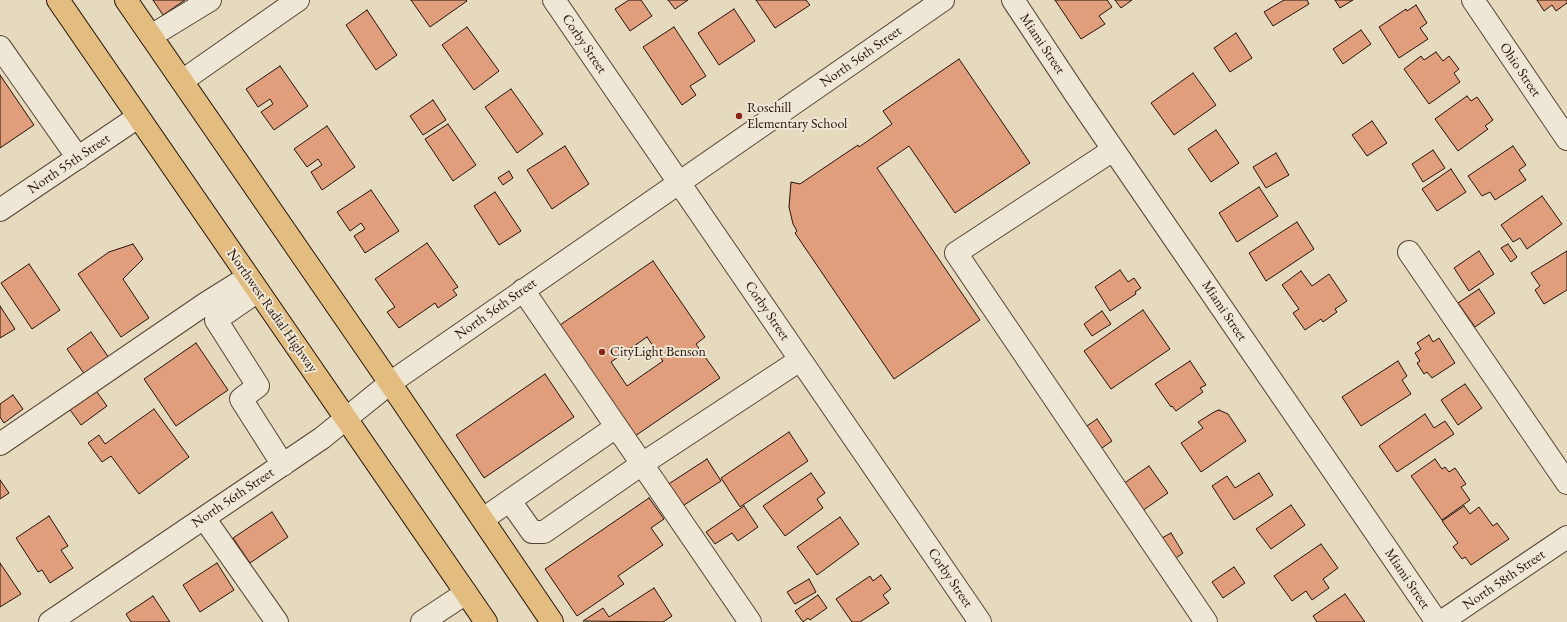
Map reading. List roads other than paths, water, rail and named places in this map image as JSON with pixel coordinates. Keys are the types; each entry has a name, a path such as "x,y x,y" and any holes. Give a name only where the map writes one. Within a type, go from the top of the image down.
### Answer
{"main road":[{"name":"Northwest Radial Highway","path":"58,0 486,622"},
{"path":"126,0 390,383 552,622"}],"street":[{"path":"151,36 210,0"},
{"path":"182,81 298,0"},
{"name":"Corby Street","path":"554,0 980,622"},
{"name":"North 56th Street","path":"50,622 322,438 390,383 678,182 943,0"},
{"name":"Miami Street","path":"1013,0 1437,622"},
{"name":"Ohio Street","path":"1472,0 1567,139"},
{"path":"0,46 78,158"},
{"name":"North 55th Street","path":"2,204 78,158 138,117"},
{"path":"1114,150 956,254 1206,622"},
{"path":"1409,252 1567,482"},
{"path":"0,444 253,284"},
{"path":"523,290 750,622"},
{"path":"210,312 258,386 241,399 283,465"},
{"path":"510,501 532,532 544,532 642,464 800,360"},
{"path":"483,519 616,427"},
{"path":"204,518 276,622"},
{"name":"North 58th Street","path":"1441,622 1567,537"},
{"path":"422,622 466,592"}],"place":[{"name":"Rosehill Elementary School","path":"739,116"},
{"name":"CityLight Benson","path":"602,352"}]}
